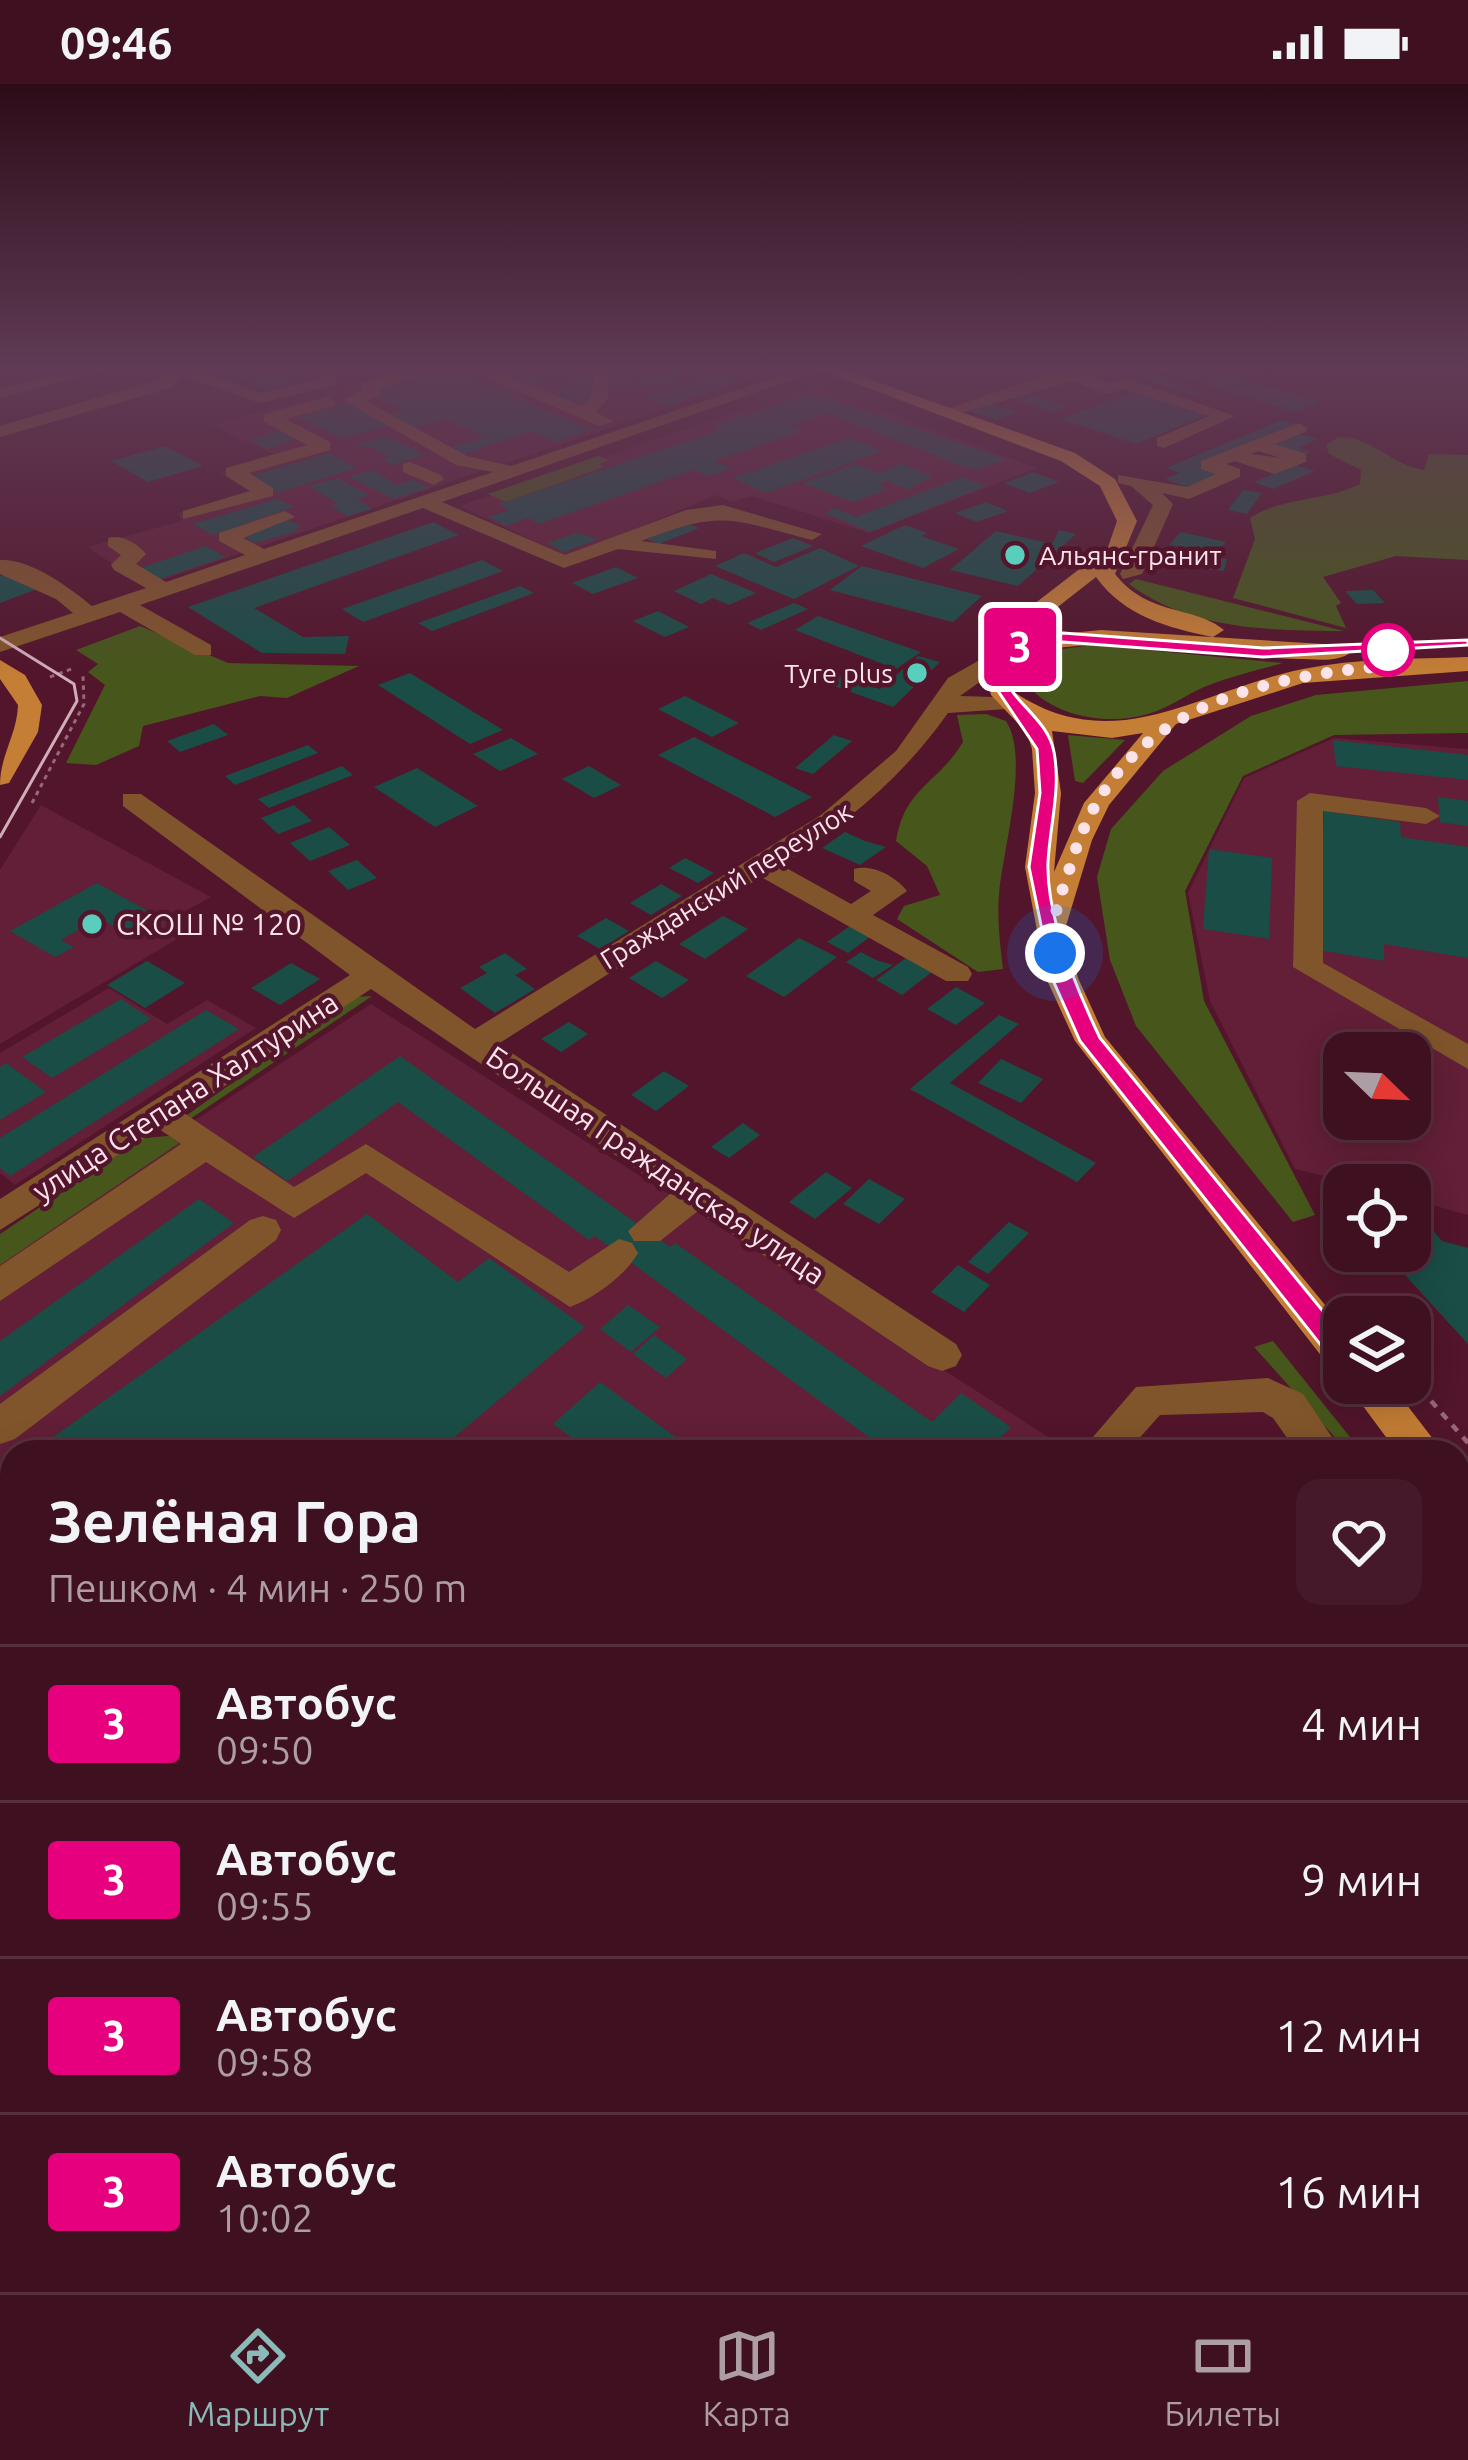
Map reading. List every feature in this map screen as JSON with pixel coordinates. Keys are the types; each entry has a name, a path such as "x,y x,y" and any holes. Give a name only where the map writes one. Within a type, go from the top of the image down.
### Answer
{"main road":[{"path":"1097,470 1124,482 1127,520 1104,574 1110,584 1161,616 1238,634 1468,645"},
{"path":"1117,550 1047,602 1007,654 996,683 1039,731 1046,749 1048,793 1039,867 1062,978 1091,1041 1323,1330"},
{"path":"1095,570 1091,608 1113,628 1172,645"},
{"path":"1007,654 1031,642 1063,637 1310,652 1468,645"},
{"path":"1013,704 1037,717 1119,731 1165,723 1230,695 1299,676 1468,664"},
{"path":"0,667 23,682 31,699 21,744 0,777"},
{"path":"1051,932 1078,840 1097,803 1165,723"},
{"path":"1383,1404 1412,1440"}],"street":[{"path":"240,470 233,472 266,492 349,528"},
{"path":"422,473 431,470"},
{"path":"505,470 511,473"},
{"path":"0,645 519,470"},
{"path":"1124,482 1149,470"},
{"path":"1124,482 1189,493 1233,473 1224,470"},
{"path":"1124,482 1163,504 1131,574"},
{"path":"190,515 266,492"},
{"path":"425,502 564,562 693,514 723,511 812,533"},
{"path":"264,557 226,537 285,517"},
{"path":"115,542 135,554 122,566 166,591"},
{"path":"621,544 709,555"},
{"path":"0,568 7,565 64,594 89,616"},
{"path":"124,605 203,650"},
{"path":"0,621 28,636"},
{"name":"Гражданский переулок","path":"475,1044 872,791 957,683 1007,654"},
{"path":"940,708 964,702 1013,704"},
{"name":"Большая Гражданская улица","path":"132,800 370,975 942,1355"},
{"path":"1426,816 1310,801 1308,967 1468,1058"},
{"path":"758,864 957,974"},
{"path":"852,916 892,890 864,875"},
{"name":"улица Степана Халтурина","path":"0,1217 370,975"},
{"path":"160,1112 294,1205 365,1156 570,1292 697,1192"},
{"path":"0,1286 206,1144"},
{"path":"0,1426 263,1230"},
{"path":"1112,1440 1150,1399 1268,1396 1288,1406 1312,1440"}],"path":[{"path":"50,677 74,668"},
{"path":"32,803 84,704 83,676"},
{"path":"1431,1401 1465,1440"}],"shaded area":[{"path":"485,470 144,586 88,547 181,521 178,513 250,491 220,472"},
{"path":"565,470 1032,470 869,533 752,496 731,502 716,495 568,557 459,506"},
{"path":"1334,738 1468,749 1468,1215 1431,1205 1431,1164 1323,1164 1323,1176 1295,1169 1210,1001 1188,893 1244,778"},
{"name":"СКОШ № 120","path":"41,805 211,897 173,918 194,929 0,1044 0,870"},
{"path":"109,988 167,1024 207,1000 256,1028 15,1185 0,1173 0,1053"},
{"path":"371,1004 1053,1440 0,1440 0,1249"}],"green space":[{"path":"557,470 595,470 506,502 488,494"},
{"path":"1361,470 1468,470 1468,560 1396,556 1323,577 1341,603 1336,606 1346,628 1233,598 1255,539 1250,518 1360,484"},
{"path":"1136,579 1344,631 1260,628 1205,619 1153,599 1129,584"},
{"path":"140,626 228,663 359,666 287,698 260,696 143,726 139,746 96,765 66,763 105,685 88,672 98,664 76,650"},
{"path":"1092,645 1283,663 1209,685 1132,718 1065,711 1025,682 1033,660 1048,651"},
{"path":"1468,681 1468,733 1334,735 1243,776 1185,891 1204,1001 1315,1215 1293,1222 1136,1026 1110,960 1097,877 1111,829 1163,771 1251,716 1316,695"},
{"path":"986,714 1006,721 1016,757 999,894 1003,969 978,972 897,919 904,906 940,895 927,866 896,841 914,797 963,742 957,715"},
{"path":"1068,735 1125,740 1083,783 1075,781"},
{"path":"372,996 190,1119 187,1115 353,997"},
{"path":"169,1136 179,1143 0,1265 0,1234 143,1138"},
{"path":"1273,1341 1352,1440 1337,1440 1254,1347"}],"building":[{"path":"127,470 189,470 148,482"},
{"path":"271,470 350,470 276,493 248,477"},
{"path":"373,470 397,485 414,480 429,488 393,499 349,477"},
{"path":"601,470 693,470 539,524 528,518 506,526 488,517 509,510 499,504"},
{"path":"693,470 725,470 709,476"},
{"path":"756,470 830,470 766,493 733,478"},
{"path":"839,470 917,470 933,476 908,490 887,481 878,484 888,489 853,502 802,483"},
{"path":"1172,470 1225,474 1189,488 1165,479 1180,473"},
{"path":"1284,470 1315,471 1273,489 1254,482"},
{"path":"1033,472 1059,482 1029,493 1004,483"},
{"path":"962,477 986,486 870,532 824,513 835,508 856,517"},
{"path":"338,478 369,496 356,499 372,509 347,516 331,506 338,504 309,486"},
{"path":"1243,490 1262,493 1247,514 1228,510"},
{"path":"277,499 294,507 213,535 193,524"},
{"path":"986,502 1008,511 977,522 955,513"},
{"path":"288,520 301,527 295,529 298,531 255,543 242,535"},
{"path":"433,522 459,535 254,608 303,637 349,636 345,654 262,653 188,607"},
{"path":"686,523 699,528 659,544 646,539"},
{"path":"905,525 959,549 923,568 861,546"},
{"path":"1059,530 1076,534 1018,586 950,570 996,531 1052,544"},
{"path":"1181,532 1226,542 1219,550 1169,545"},
{"path":"576,533 599,539 564,552 547,543"},
{"path":"793,538 813,546 774,562 755,553"},
{"path":"206,546 225,557 157,580 138,569"},
{"path":"820,548 859,566 794,599 715,566 744,553 776,567"},
{"path":"1193,555 1227,559 1224,571 1181,566"},
{"path":"482,560 503,571 363,622 342,609"},
{"path":"862,566 982,596 953,622 830,590"},
{"path":"616,567 638,578 593,594 572,583"},
{"path":"9,573 40,588 0,603 0,576"},
{"path":"711,574 756,593 729,605 713,598 701,604 674,591"},
{"path":"520,586 534,593 432,631 418,623"},
{"path":"1373,590 1385,603 1357,604 1345,591"},
{"path":"794,603 808,609 761,630 747,623"},
{"path":"658,611 689,627 665,637 633,621"},
{"path":"818,616 921,652 896,669 795,630"},
{"path":"918,656 940,662 893,707 817,680 829,672 880,689"},
{"path":"410,673 503,730 470,744 378,685"},
{"path":"685,696 739,723 712,737 658,709"},
{"path":"214,724 228,735 180,752 167,741"},
{"path":"834,735 852,741 813,774 795,768"},
{"path":"694,737 812,797 775,817 658,755"},
{"path":"511,738 538,754 500,771 473,754"},
{"path":"1333,740 1468,755 1468,780 1336,766"},
{"path":"308,745 318,753 235,785 225,776"},
{"path":"342,766 353,775 269,808 258,799"},
{"path":"589,766 621,785 594,798 562,779"},
{"path":"417,768 478,806 435,827 374,787"},
{"path":"1438,797 1468,801 1468,826 1440,822"},
{"path":"294,805 312,821 278,834 261,818"},
{"path":"1324,811 1400,822 1401,837 1468,847 1468,958 1384,944 1384,961 1318,950"},
{"path":"329,827 350,845 310,861 290,843"},
{"path":"845,832 886,847 860,865 822,848"},
{"path":"1209,849 1272,858 1269,939 1203,929"},
{"path":"685,858 714,873 698,883 669,868"},
{"path":"357,860 377,878 348,890 328,871"},
{"path":"97,883 166,921 136,939 99,918 61,940 74,947 55,957 10,931"},
{"path":"661,884 682,896 651,915 630,903"},
{"path":"723,916 748,929 705,959 679,944"},
{"path":"606,918 629,931 600,949 577,936"},
{"path":"850,926 870,937 848,953 827,942"},
{"path":"799,938 837,957 784,997 746,976"},
{"path":"861,952 893,965 873,978 846,962"},
{"path":"505,953 527,969 515,975 535,989 495,1013 460,988 487,973 479,967"},
{"path":"906,958 932,972 902,995 876,980"},
{"path":"147,961 185,983 145,1008 107,985"},
{"path":"656,961 689,980 662,998 629,978"},
{"path":"291,963 320,979 280,1005 251,988"},
{"path":"956,987 985,1003 956,1025 927,1009"},
{"path":"121,999 151,1019 52,1078 22,1057"},
{"path":"206,1010 239,1029 10,1176 0,1168 0,1138"},
{"path":"999,1015 1019,1024 950,1083 1096,1163 1077,1182 910,1089"},
{"path":"569,1022 588,1034 561,1052 541,1039"},
{"path":"400,1056 670,1247 675,1243 932,1422 961,1393 1011,1427 999,1440 873,1440 595,1236 589,1240 398,1102 287,1181 253,1157"},
{"path":"1001,1059 1043,1079 1021,1103 978,1083"},
{"path":"6,1063 46,1092 0,1120 0,1067"},
{"path":"664,1071 689,1086 656,1111 631,1095"},
{"path":"743,1123 760,1135 729,1158 711,1147"},
{"path":"826,1172 852,1188 815,1219 789,1202"},
{"path":"869,1179 905,1199 879,1224 843,1204"},
{"path":"199,1199 234,1223 0,1396 0,1341"},
{"path":"367,1214 458,1282 489,1258 585,1327 451,1440 49,1440"},
{"path":"1009,1222 1029,1233 988,1274 968,1262"},
{"path":"1431,1228 1442,1241 1468,1248 1468,1344 1431,1304 1431,1296 1424,1296 1402,1272 1431,1272"},
{"path":"958,1265 990,1285 964,1312 931,1292"},
{"path":"628,1305 660,1327 631,1352 600,1329"},
{"path":"654,1335 687,1359 666,1378 633,1354"},
{"path":"600,1382 680,1440 575,1440 553,1424"}],"tram line":[{"path":"0,638 74,684 77,701 0,837"}],"bus line":[{"name":"3","path":"1323,1330 1091,1041 1062,978 1039,867 1048,793 1046,749 1039,731 1003,694 995,676 1007,654 1031,642 1063,637 1263,652 1468,645"}],"place":[{"name":"Альянс-гранит","path":"1015,555"},
{"name":"Tyre plus","path":"917,673"},
{"name":"СКОШ № 120","path":"92,924"}],"route":[{"path":"1055,953 1051,932 1078,840 1110,784 1165,723 1256,687 1299,676 1376,667 1388,650"}]}
